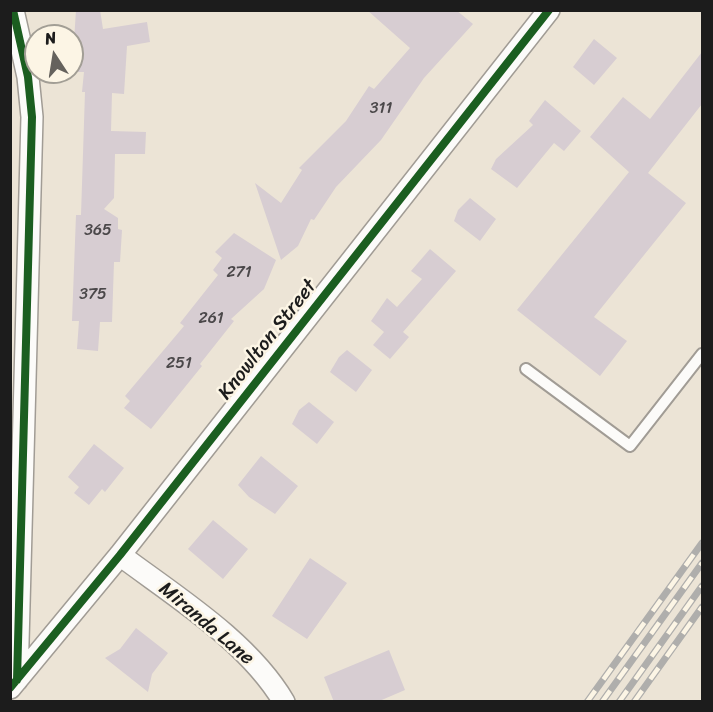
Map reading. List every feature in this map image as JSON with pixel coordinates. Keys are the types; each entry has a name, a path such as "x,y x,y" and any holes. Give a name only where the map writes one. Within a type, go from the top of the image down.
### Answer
{"street":[{"path":"13,10 28,77 32,117 18,377 14,684"},
{"name":"Knowlton Street","path":"14,684 120,555 549,10"},
{"name":"Miranda Lane","path":"120,555 242,650 268,677 284,702"}],"lane":[{"path":"526,369 630,446 702,354"}],"building":[{"path":"76,10 100,10 103,29 147,22 150,42 127,46 124,94 112,93 111,131 146,132 145,154 115,154 114,198 104,209 118,218 118,229 122,230 120,262 114,262 112,322 100,322 98,351 77,349 79,321 72,321 76,215 81,215 85,92 82,92 84,24 75,24"},
{"path":"367,10 456,10 473,24 424,78 381,140 336,187 314,220 311,219 298,246 281,260 255,183 281,203 302,170 299,168 346,121 369,86 374,89 410,48"},
{"path":"594,39 617,58 594,85 573,67"},
{"path":"702,52 702,104 648,173 686,203 594,317 627,341 600,376 517,310 629,172 590,137 623,97 650,119"},
{"path":"545,100 581,131 564,151 554,143 517,188 491,169 496,159 533,125 529,121"},
{"path":"470,198 496,219 480,241 454,221 458,210"},
{"path":"234,233 276,260 264,289 231,319 234,321 200,364 202,366 151,429 124,408 130,401 125,396 184,326 180,323 218,275 213,270 222,258 215,252"},
{"path":"430,249 456,271 403,332 409,337 390,359 373,345 384,332 371,321 387,298 397,307 422,279 411,271"},
{"path":"347,350 372,370 356,392 330,372 339,357"},
{"path":"309,402 334,422 317,444 292,424 299,410"},
{"path":"94,444 124,468 105,492 102,489 89,505 74,493 79,487 68,477"},
{"path":"261,456 298,486 275,514 249,497 238,485"},
{"path":"213,520 248,549 223,579 188,549"},
{"path":"310,558 347,583 307,639 272,616"},
{"path":"136,628 168,653 152,674 148,692 105,658 120,649"},
{"path":"389,650 405,690 377,702 334,702 324,677"}],"railway":[{"path":"587,702 702,543"},
{"path":"602,702 702,563"},
{"path":"619,702 702,586"},
{"path":"634,702 702,607"}],"cycle path":[{"path":"13,10 28,77 32,117 17,680"},
{"path":"10,688 120,555 549,10"}]}
